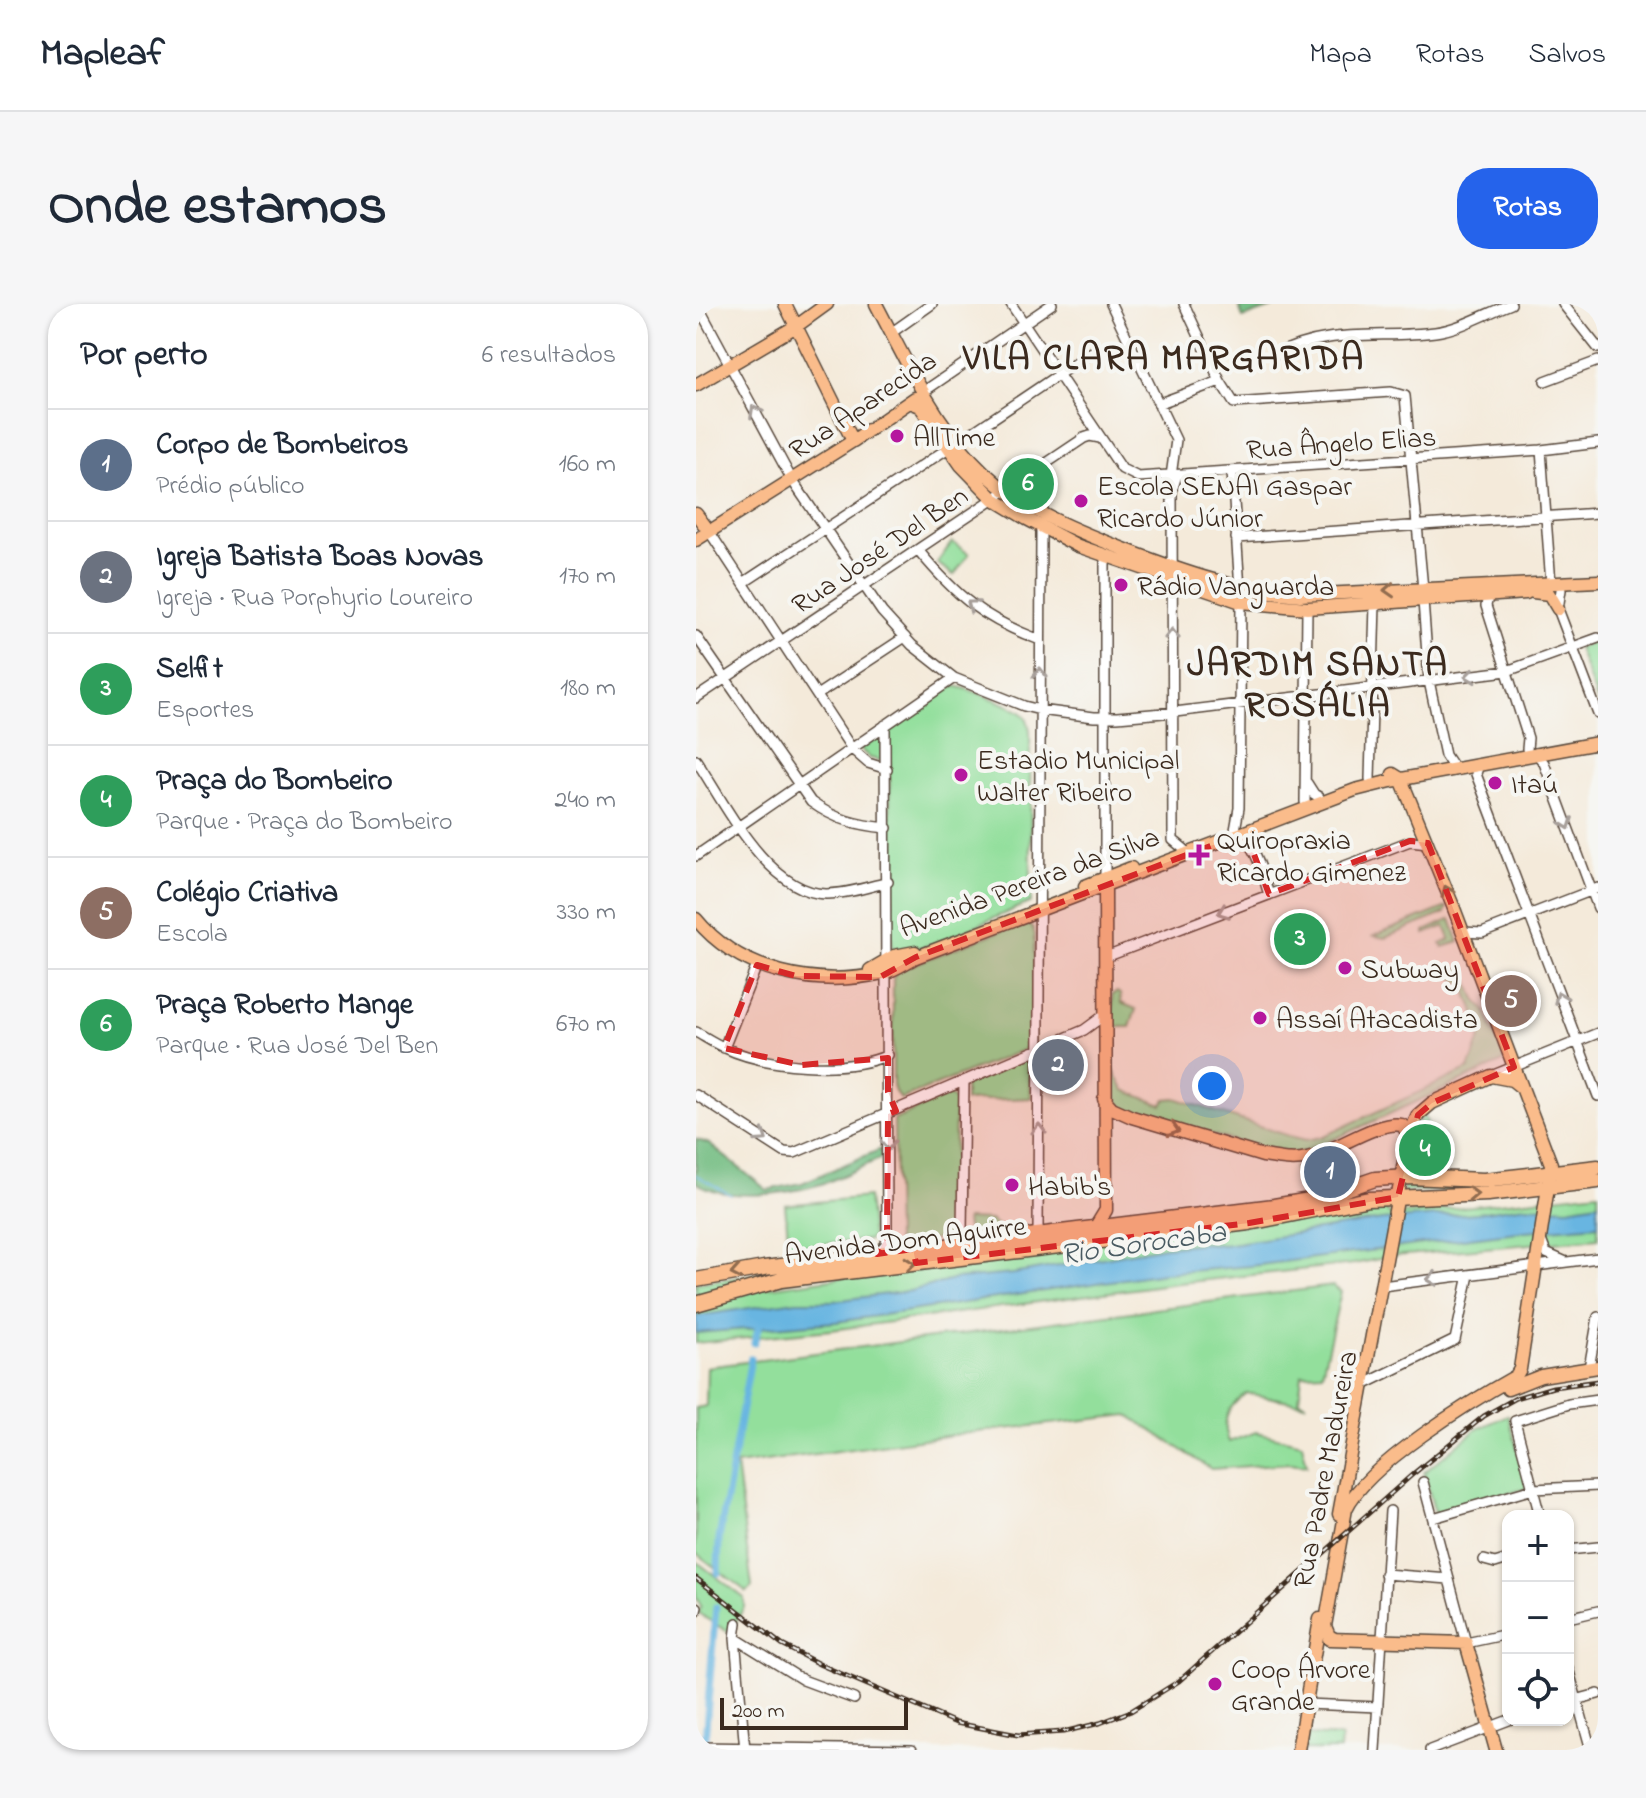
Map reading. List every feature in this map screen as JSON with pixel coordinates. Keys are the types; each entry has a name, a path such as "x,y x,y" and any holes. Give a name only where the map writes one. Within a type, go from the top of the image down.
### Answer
{"highway":[{"name":"Avenida Dom Aguirre","path":"696,1304 781,1280 977,1248 1035,1242 1038,1235 1316,1199 1375,1179 1401,1177 1549,1185 1598,1167"},
{"name":"Avenida Dom Aguirre","path":"696,1280 764,1268 952,1244 977,1248 1249,1223 1369,1199 1488,1194 1598,1181"}],"main road":[{"path":"785,304 853,441"},
{"path":"696,385 796,326 827,304"},
{"path":"876,304 952,445"},
{"name":"Rua Aparecida","path":"696,540 853,441 923,392"},
{"path":"910,402 920,406 1000,495 1057,537 1105,556 1240,595 1307,608 1375,604 1423,595 1512,586 1556,587"},
{"path":"1000,495 1172,574"},
{"path":"696,514 709,531"},
{"path":"1240,595 1488,597 1550,587 1598,584"},
{"path":"1488,597 1494,590 1512,586"},
{"path":"1533,592 1549,594 1558,609"},
{"name":"Avenida Pereira da Silva","path":"1251,827 1305,802 1370,779 1479,764 1598,736"},
{"name":"Avenida Pereira da Silva","path":"848,977 882,965 888,959 937,946 1102,889 1251,827 1355,790 1451,764 1598,743"},
{"path":"1350,1460 1361,1473 1380,1468 1455,1414 1516,1376 1523,1360 1551,1164 1428,843 1397,777"},
{"name":"Avenida Pereira da Silva","path":"696,919 730,951 757,965 796,976 881,977 916,957 1040,908 1102,889 1184,849 1236,833"},
{"path":"1095,1228 1106,1210 1106,957 1102,889"},
{"path":"1409,1135 1418,1115 1432,1103 1491,1076 1512,1080 1522,1088"},
{"path":"1104,1099 1112,1108 1132,1117 1263,1156 1288,1159 1311,1157 1388,1125 1402,1125 1409,1135"},
{"name":"Rua Padre Madureira","path":"1298,1750 1409,1135"},
{"path":"1523,1360 1533,1369 1593,1363"},
{"path":"1455,1414 1513,1386 1593,1363"},
{"name":"Rua Padre Madureira","path":"1335,1639 1329,1636 1325,1626 1346,1509 1357,1490 1380,1468"},
{"path":"1315,1646 1327,1639 1466,1643 1496,1750"}],"street":[{"path":"697,304 792,480 864,586 905,637 954,678 1040,710 1105,717 1173,712 1507,671 1598,638"},
{"path":"891,333 932,304"},
{"name":"Rua Ângelo Elias","path":"1011,304 1100,438 1129,474 1171,476 1232,472 1541,450 1598,443"},
{"name":"Rua Aparecida","path":"923,392 1052,304"},
{"path":"1111,304 1177,444 1171,476 1173,840 1184,849"},
{"path":"1184,304 1220,381 1234,403 1391,392 1401,394 1407,400 1429,681 1445,755 1451,764"},
{"path":"1276,355 1322,340 1363,333 1437,332 1511,304"},
{"path":"1563,304 1598,348"},
{"path":"743,583 1092,352"},
{"path":"1545,381 1598,361"},
{"path":"1160,403 1220,381"},
{"path":"1089,422 1087,436 1100,438"},
{"name":"Rua José Del Ben","path":"696,698 1087,436"},
{"path":"1541,450 1558,609 1598,714"},
{"path":"1036,511 1039,468"},
{"path":"1232,472 1240,595 1239,808 1236,833 1252,849 1269,895"},
{"path":"1236,538 1598,513"},
{"path":"1038,1235 1041,527"},
{"path":"709,531 852,749 868,763 887,769"},
{"path":"918,550 945,583 966,602 991,619 1040,640"},
{"path":"1102,889 1105,556"},
{"path":"1488,597 1486,606 1531,751 1544,763 1595,889 1598,908"},
{"path":"1370,779 1375,604"},
{"path":"1305,802 1307,608"},
{"path":"696,636 811,802 831,817 850,824 887,828"},
{"path":"817,695 905,637"},
{"path":"696,856 954,678"},
{"path":"877,1254 886,1244 887,1236 888,1055 881,977 888,959 885,725"},
{"path":"696,760 762,857 784,878 806,890 824,894 849,892 888,882"},
{"path":"1479,764 1476,774 1598,1096"},
{"path":"1305,780 1319,797"},
{"path":"1239,808 1251,827 1252,849"},
{"path":"1106,957 1410,841 1428,843"},
{"path":"1463,932 1482,933 1595,889"},
{"path":"1469,948 1482,933"},
{"path":"724,1048 757,965"},
{"path":"696,1095 789,1153 1084,1030 1106,1014"},
{"path":"1084,1030 1106,1030"},
{"path":"1084,1030 1097,1033 1106,1045"},
{"path":"696,1032 724,1048 764,1060 801,1065 848,1066 888,1055"},
{"path":"1491,1076 1598,1033"},
{"path":"952,1244 959,1239 962,1231 964,1082"},
{"path":"942,1091 956,1092 964,1105"},
{"path":"888,1092 895,1104 905,1107"},
{"path":"962,1231 977,1248"},
{"path":"1541,1239 1543,1248 1551,1257 1583,1260"},
{"path":"1382,1286 1598,1258"},
{"path":"1365,1384 1455,1340 1469,1275"},
{"path":"1593,1363 1598,1317"},
{"path":"1538,1510 1515,1421 1569,1404 1598,1400"},
{"path":"1423,1482 1466,1643 1502,1635"},
{"path":"1433,1518 1533,1489 1598,1486"},
{"path":"1375,1750 1390,1511"},
{"path":"1574,1549 1598,1547"},
{"path":"1484,1560 1495,1563 1502,1561"},
{"path":"1385,1574 1449,1579"},
{"path":"1574,1617 1598,1611"},
{"path":"737,1623 735,1638 745,1749"},
{"path":"735,1638 803,1680 854,1699"},
{"path":"1574,1700 1598,1694"},
{"path":"1306,1704 1378,1707"},
{"path":"1574,1706 1591,1750"},
{"path":"1430,1750 1502,1722"},
{"path":"696,1747 912,1750"}],"highlighted area":[{"path":"1237,836 1252,849 1269,894 1410,841 1428,843 1514,1067 1432,1103 1418,1115 1398,1197 1249,1223 916,1263 913,1249 877,1254 887,1236 888,1114 896,1111 888,1092 888,1058 801,1065 724,1048 757,965 796,976 880,977 916,957"}],"green space":[{"path":"1238,304 1270,304 1272,308 1243,318"},
{"path":"952,542 969,554 954,575 937,563"},
{"path":"1598,641 1598,703 1578,648"},
{"name":"Estadio Municipal Walter Ribeiro","path":"954,686 1009,706 1022,713 1028,721 1031,902 936,943 900,953 892,947 889,731"},
{"path":"884,734 883,761 870,758 860,749"},
{"path":"1447,907 1445,913 1385,938 1374,936"},
{"path":"1451,919 1459,942 1443,947 1441,944 1450,939 1445,926 1425,934 1425,931"},
{"path":"1026,921 1034,930 1034,1035 1031,1047 901,1099 893,1085 893,979 896,971"},
{"path":"1454,967 1463,970 1477,1001 1486,1011 1503,1062 1306,1152 1272,1152 1123,1109 1113,1100 1115,1072 1124,1090 1162,1105 1166,1099 1175,1098 1289,1136 1306,1140 1322,1137 1469,1069 1482,1033 1464,985 1447,974"},
{"path":"1117,992 1121,1003 1136,1009 1130,1027 1113,1024 1112,994"},
{"path":"1030,1054 1031,1098 965,1101 965,1083"},
{"path":"948,1095 955,1100 954,1232 949,1238 902,1244 896,1241 894,1120"},
{"path":"1423,1113 1447,1170 1408,1169 1414,1132"},
{"path":"696,1139 709,1144 767,1190 802,1183 881,1149 881,1158 818,1185 773,1194 739,1195 709,1189 696,1182"},
{"path":"1327,1161 1330,1179 1298,1185 1294,1168"},
{"path":"1408,1181 1530,1181 1518,1188 1404,1192 1403,1187"},
{"path":"1598,1192 1598,1238 1394,1256 1354,1264 1170,1284 831,1330 696,1343 696,1307 766,1288 1380,1203 1389,1214 1400,1216"},
{"path":"868,1197 872,1236 869,1240 789,1247 785,1205"},
{"path":"966,1219 990,1220 1005,1231 975,1236 967,1229"},
{"path":"902,1255 696,1301 696,1283"},
{"path":"1333,1286 1341,1292 1322,1373 1302,1374 1299,1400 1306,1404 1246,1393 1230,1409 1226,1420 1229,1442 1256,1432 1302,1443 1307,1465 1289,1463 1211,1469 1128,1415 960,1434 736,1465 752,1587 747,1592 696,1553 696,1408 706,1406 707,1367"},
{"path":"1508,1415 1528,1488 1435,1514 1424,1472 1477,1429"},
{"path":"696,1561 744,1598 744,1607 730,1633 699,1614 701,1606 696,1597"},
{"path":"1307,1735 1341,1737 1340,1750 1305,1750"}],"water":[{"name":"Rio Sorocaba","path":"1598,1203 1598,1225 1525,1231 1251,1266 1164,1273 836,1322 696,1333 696,1316 796,1301 833,1301 910,1291 956,1279 1013,1274 1164,1247 1205,1243 1224,1245 1382,1220 1525,1206 1568,1208"}],"waterway":[{"path":"696,1175 731,1195"},
{"path":"754,1343 760,1322"},
{"path":"718,1573 719,1539 751,1358"},
{"path":"705,1739 716,1607"}],"railway":[{"path":"696,1578 782,1645 956,1723 1018,1735 1063,1732 1131,1711 1179,1681 1413,1474 1484,1416 1516,1398 1553,1387 1598,1381"}],"place":[{"name":"AllTime","path":"897,436"},
{"name":"Praça Roberto Mange","path":"1028,484"},
{"name":"Escola SENAI Gaspar Ricardo Júnior","path":"1081,501"},
{"name":"Rádio Vanguarda","path":"1121,585"},
{"name":"Estadio Municipal Walter Ribeiro","path":"961,775"},
{"name":"Itaú","path":"1495,783"},
{"name":"Quiropraxia Ricardo Gimenez","path":"1199,855"},
{"name":"Selfit","path":"1300,939"},
{"name":"Subway","path":"1345,968"},
{"name":"Colégio Criativa","path":"1511,1001"},
{"name":"Assaí Atacadista","path":"1260,1018"},
{"name":"Igreja Batista Boas Novas","path":"1058,1065"},
{"name":"Praça do Bombeiro","path":"1425,1150"},
{"name":"Corpo de Bombeiros","path":"1330,1172"},
{"name":"Habib's","path":"1012,1185"},
{"name":"Coop Árvore Grande","path":"1215,1684"}],"district":[{"name":"VILA CLARA MARGARIDA","path":"1164,356"},
{"name":"JARDIM SANTA ROSÁLIA","path":"1318,682"}]}
